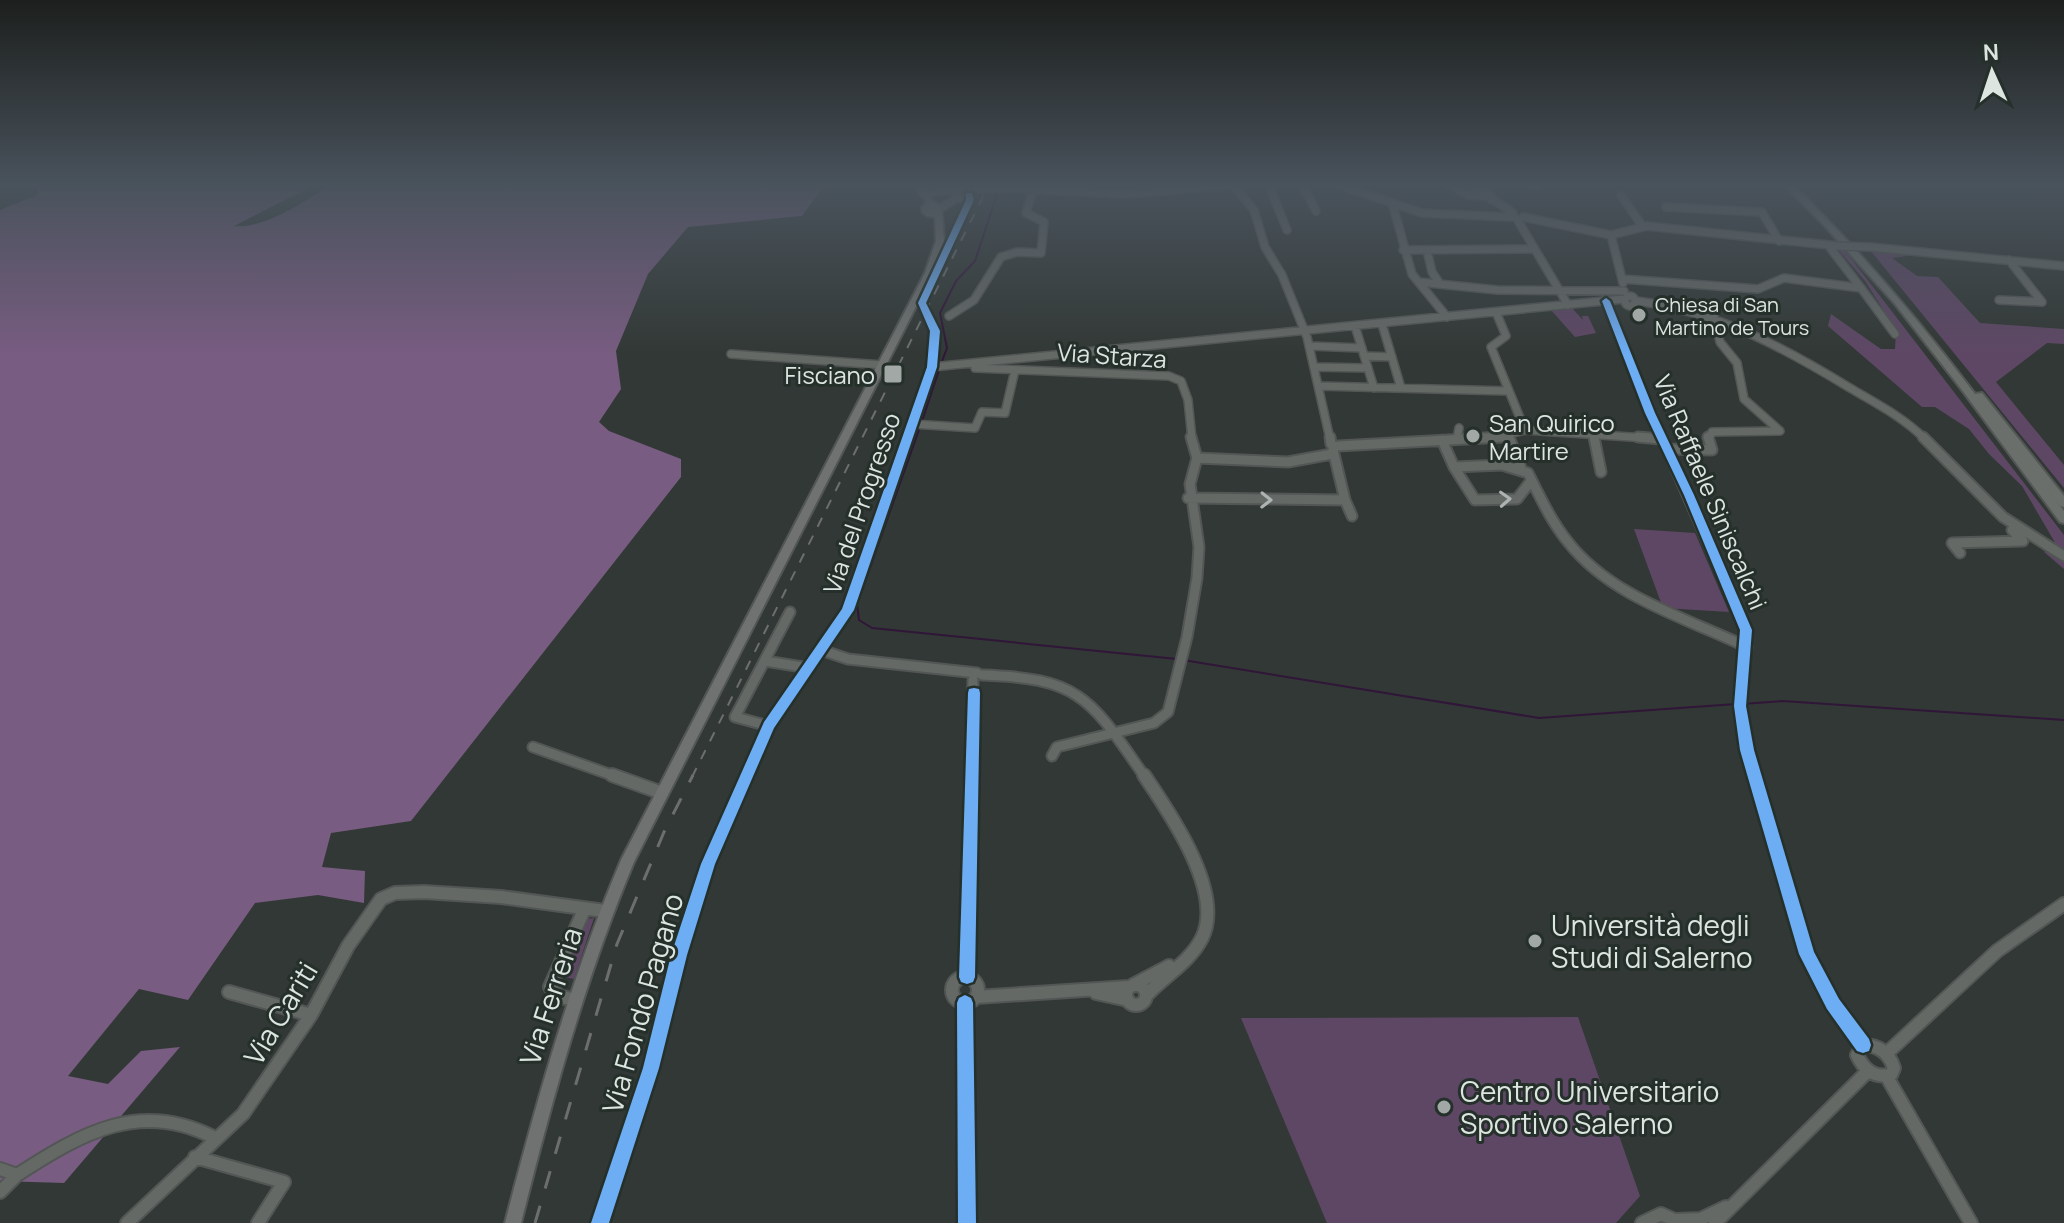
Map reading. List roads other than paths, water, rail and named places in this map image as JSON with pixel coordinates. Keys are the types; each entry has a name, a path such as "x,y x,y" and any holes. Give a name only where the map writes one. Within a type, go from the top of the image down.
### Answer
{"highway":[{"path":"1842,240 1860,258 2064,519"},
{"path":"1851,240 1870,259 2064,500"}],"main road":[{"name":"Via Ferreria","path":"513,1223 572,999 605,911 662,793 883,365 937,256 938,240"}],"street":[{"name":"Via del Progresso","path":"736,800 769,726 848,610 938,367 935,331 922,303 951,240"},
{"path":"949,316 974,300 1001,257 1017,252 1041,253 1042,240"},
{"path":"1263,240 1282,275 1310,346 1345,500 1352,516"},
{"path":"1401,240 1419,282 1447,317"},
{"path":"1527,240 1568,305"},
{"path":"1612,240 1625,298"},
{"path":"1770,240 2064,266"},
{"path":"1828,245 1895,334"},
{"path":"1403,250 1531,249"},
{"path":"1427,250 1432,272 1440,284"},
{"path":"1999,300 2042,302 2009,260"},
{"path":"1622,279 1758,289 1784,278 1861,288"},
{"path":"1419,282 1497,290 1556,290 1625,298 1634,305 1637,301 1714,316 1789,349 1898,416 2017,527 2064,556"},
{"path":"938,367 1625,298"},
{"name":"Via Raffaele Siniscalchi","path":"1606,301 1661,439 1746,630 1740,703 1747,750 1807,954 1833,1004 1863,1045"},
{"path":"1496,312 1506,336 1491,347 1525,430"},
{"path":"1667,449 1712,450 1708,437 1712,432 1780,431 1744,399 1737,363 1720,342 1714,316"},
{"path":"1382,324 1401,388"},
{"path":"1355,326 1374,388"},
{"path":"1310,346 1392,357"},
{"path":"731,354 883,365"},
{"name":"Via Starza","path":"963,365 1169,376 1181,381 1189,396 1189,439 1197,458"},
{"path":"1314,367 1368,368"},
{"path":"918,424 975,428 982,412 1005,413 1015,370"},
{"path":"1319,386 1508,391"},
{"path":"1457,440 1456,431 1459,428"},
{"path":"1052,756 1057,747 1164,718 1180,660 1199,557 1188,498 1188,484 1197,458 1278,462 1333,449 1509,437 1525,430 1661,439"},
{"path":"1594,434 1594,451 1601,472"},
{"path":"1509,437 1521,468 1560,534 1587,565 1656,609 1747,647"},
{"path":"1442,440 1470,497 1517,499 1531,484"},
{"path":"1454,467 1521,468"},
{"path":"1960,553 1952,543 2023,541 1979,500 1978,493"},
{"path":"1188,498 1345,500"},
{"path":"769,726 735,717 790,612"},
{"path":"821,650 848,659 948,670 977,680 1005,676 1054,683 1078,693 1113,731 1180,830 1201,886 1205,929 1199,947 1179,962 1139,1004 1089,991"},
{"path":"765,661 809,668"},
{"path":"967,1223 977,680"},
{"path":"533,747 662,793"},
{"name":"Via Fondo Pagano","path":"600,1223 651,1068 688,925 708,864 736,800"},
{"name":"Via Cariti","path":"127,1223 243,1114 311,1015 369,910 381,899 395,893 501,897 605,911"},
{"path":"1887,1053 1997,951 2062,907"},
{"path":"572,999 560,997 550,987 584,910"},
{"path":"1128,1000 1125,993 1131,986 1179,962"},
{"path":"1007,992 971,979 957,980 952,988 953,996 970,1000 1007,992 1089,991 1131,986 1140,986 1146,996"},
{"path":"229,992 311,1015"},
{"path":"1887,1077 1894,1068 1887,1053 1875,1046 1863,1045 1857,1055 1868,1071 1887,1077 1971,1223"},
{"path":"1715,1223 1868,1071"},
{"path":"0,1192 17,1175 82,1135 130,1121 180,1119 215,1138"},
{"path":"195,1157 284,1182 258,1223"},
{"path":"0,1169 17,1175"},
{"path":"1642,1223 1655,1214 1679,1221 1701,1219 1729,1206"}],"waterway":[{"path":"941,364 947,348 940,313 956,281 975,261 982,240"},
{"path":"922,421 939,370"},
{"path":"920,427 857,604 859,620 872,628 1177,659"},
{"path":"1183,660 1539,718 1736,704"},
{"path":"1742,704 1783,701 2064,720"}],"railway":[{"path":"692,777 961,240"},
{"path":"535,1223 617,944 664,832 693,775"}],"place":[{"name":"Chiesa di San Martino de Tours","path":"1639,315"},
{"name":"Fisciano","path":"893,374"},
{"name":"San Quirico Martire","path":"1473,436"},
{"name":"Università degli Studi di Salerno","path":"1535,941"},
{"name":"Centro Universitario Sportivo Salerno","path":"1444,1107"}]}
